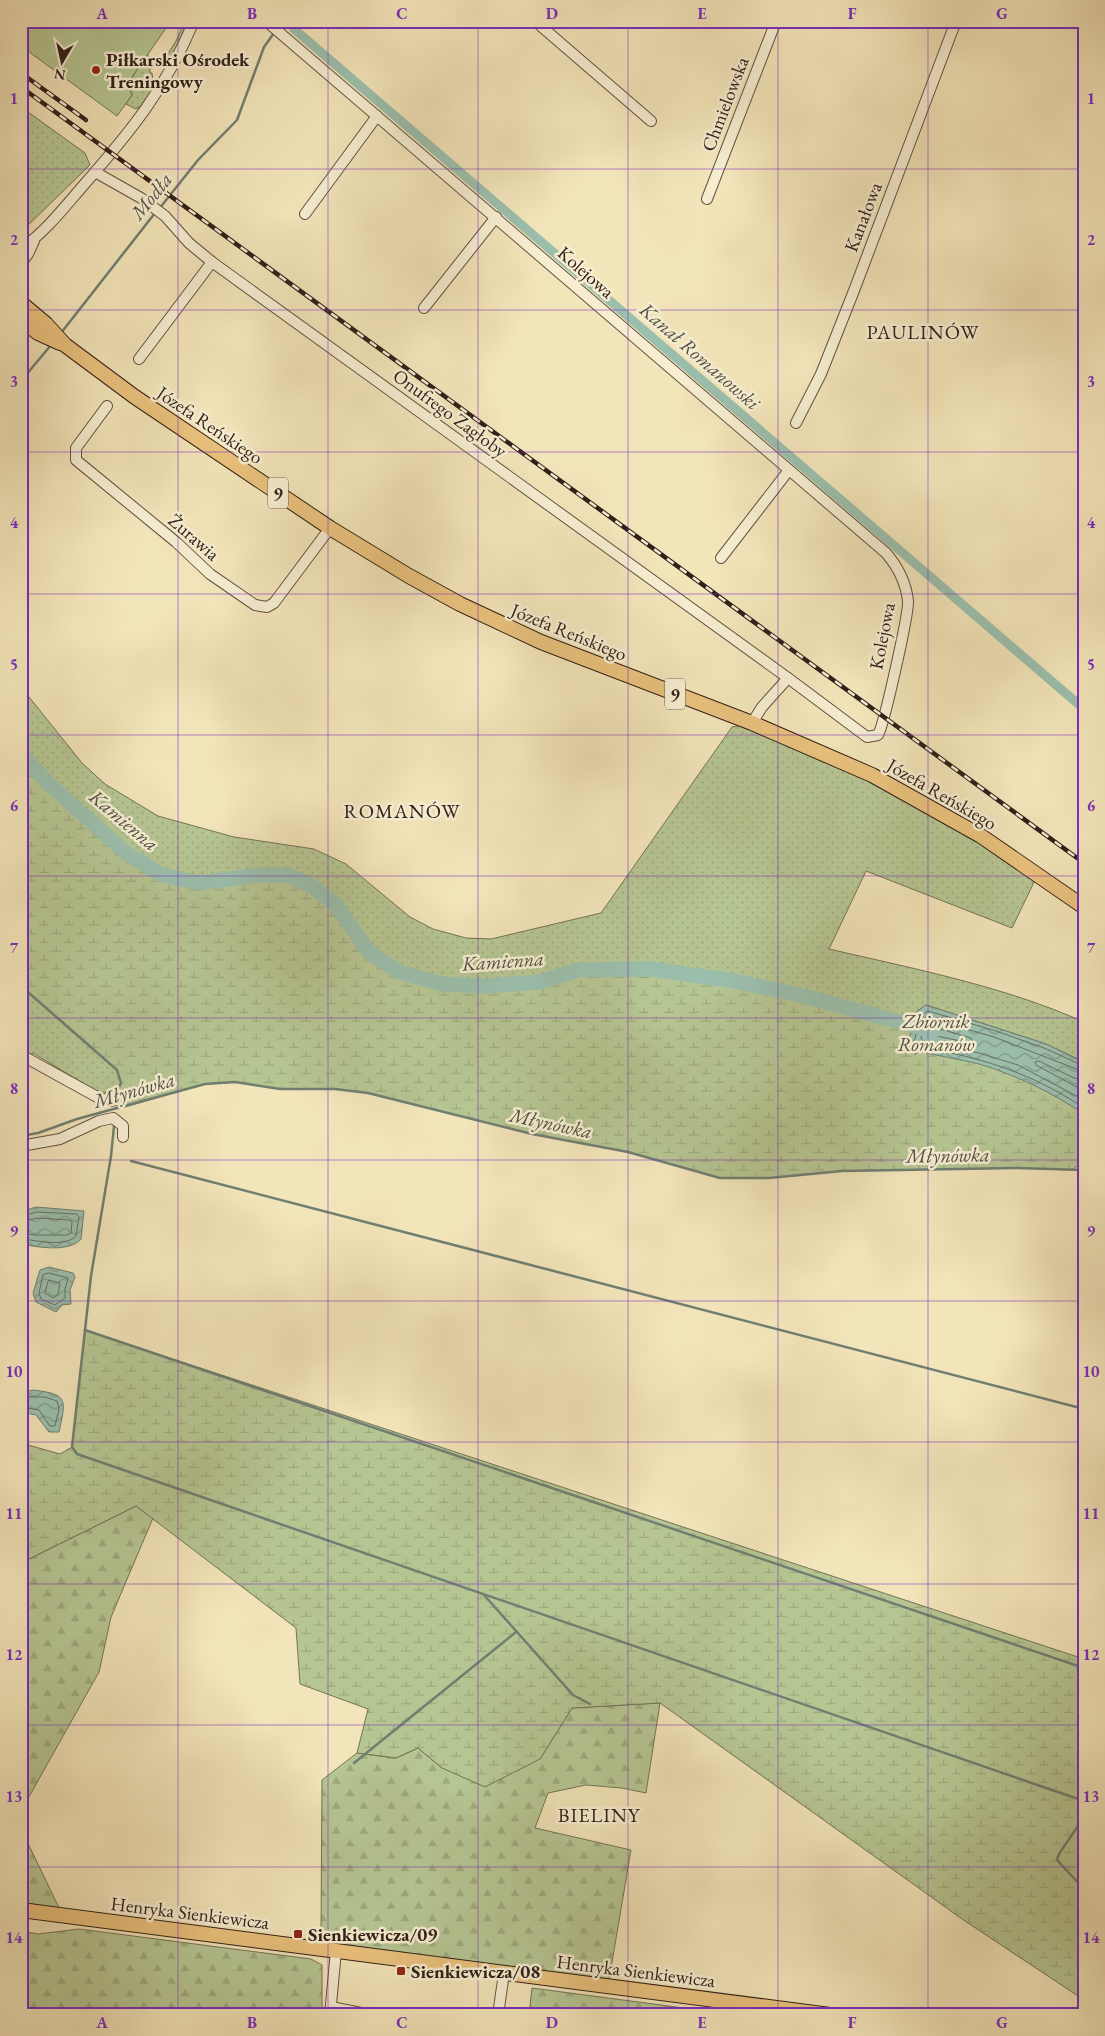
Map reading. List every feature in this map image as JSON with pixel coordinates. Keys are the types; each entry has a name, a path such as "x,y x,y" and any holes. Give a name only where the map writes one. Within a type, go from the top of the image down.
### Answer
{"main road":[{"name":"Józefa Reńskiego","path":"21,303 42,328 146,405 330,528 409,576 499,624 592,663 752,723 838,759 912,796 1008,853 1084,907"},
{"name":"Józefa Reńskiego","path":"21,320 42,328"},
{"name":"Henryka Sienkiewicza","path":"21,1910 830,2015"}],"street":[{"path":"21,249 34,241 96,172 152,104 183,48 194,21"},
{"path":"535,21 651,121"},
{"name":"Chmielowska","path":"707,199 776,21"},
{"name":"Kanałowa","path":"796,423 814,389 848,305 956,21"},
{"name":"Kolejowa","path":"268,23 790,470 886,553 897,565 906,587 907,613 880,732 874,736"},
{"path":"306,214 377,116"},
{"name":"Onufrego Zagłoby","path":"96,172 165,216 189,243 212,262 788,678 852,727 867,737 874,736"},
{"path":"424,308 496,218"},
{"path":"21,263 34,241"},
{"path":"139,359 212,262"},
{"name":"Żurawia","path":"107,406 76,448 76,460 176,542 210,574 255,604 267,607 274,603 330,528"},
{"path":"721,558 790,470"},
{"path":"752,723 762,707 788,678"},
{"path":"21,1055 99,1098 112,1101"},
{"path":"21,1146 60,1139 99,1121 113,1118 121,1123 123,1137"},
{"path":"336,1951 331,2011 371,2015"},
{"path":"498,2015 504,1973"}],"green space":[{"name":"Piłkarski Ośrodek Treningowy","path":"21,21 171,21 127,84 132,95 117,116 21,46"},
{"path":"185,21 189,21 169,64 165,65 164,60 176,41"},
{"path":"147,55 150,57 150,73 152,73 153,81 151,86 154,89 143,105 136,109 126,104 132,95 127,85"},
{"path":"21,107 85,153 90,165 21,232"},
{"path":"21,687 82,763 105,784 158,816 234,837 314,849 346,864 410,917 433,929 466,938 491,939 601,913 732,727 752,723 798,742 1038,874 1012,928 866,871 829,949 990,988 1053,1009 1084,1022 1084,1062 1046,1044 926,1005 916,1012 909,1025 800,995 734,981 650,969 578,970 540,982 485,986 442,984 399,972 369,952 336,905 259,875 199,883 162,875 126,853 49,784 21,754"},
{"path":"21,754 49,784 126,853 162,875 199,883 259,875 286,875 310,885 336,905 369,952 399,972 442,984 485,986 540,982 578,970 650,969 734,981 1011,1049 1084,1091 1084,1158 1073,1170 1016,1168 842,1171 769,1178 720,1178 628,1152 532,1134 368,1093 336,1089 280,1089 235,1082 205,1084 118,1109 115,1099 121,1083 117,1070 21,986"},
{"path":"21,986 117,1070 121,1083 116,1094 96,1091 33,1053 21,1069"},
{"path":"85,1330 1084,1659 1084,2000 962,1919 660,1703 572,1708 540,1759 485,1787 442,1768 418,1748 396,1758 357,1753 368,1709 300,1684 296,1628 136,1506 29,1559 21,1560 21,1443 60,1454 72,1447"},
{"path":"136,1506 153,1518 111,1617 99,1672 21,1811 21,1560 29,1559"},
{"path":"660,1703 646,1793 622,1788 586,1785 548,1793 535,1828 631,1850 609,1980 339,1945 321,1931 322,1780 357,1753 396,1758 418,1748 442,1768 540,1759 572,1708"},
{"path":"21,1829 63,1916 21,1910"},
{"path":"79,1929 311,1959 322,1965 322,2015 21,2015 21,1931 38,1934"},
{"path":"532,1988 737,2015 529,2015"}],"water":[{"name":"Zbiornik Romanów","path":"926,1005 1046,1044 1084,1062 1084,1114 1059,1098 993,1068 918,1051 915,1055 908,1044 916,1012"},
{"path":"36,1207 84,1211 81,1239 76,1243 61,1248 21,1244 23,1211"},
{"path":"49,1267 73,1273 75,1277 70,1290 71,1304 62,1305 56,1312 36,1302 33,1293 40,1270"},
{"path":"33,1390 53,1394 62,1400 63,1412 59,1432 49,1432 36,1415 21,1412 21,1393"}],"waterway":[{"name":"Modła","path":"278,29 286,21"},
{"name":"Kanał Romanowski","path":"294,29 1084,709"},
{"name":"Modła","path":"159,209 198,160 237,120 264,47 274,33"},
{"name":"Modła","path":"61,333 155,213"},
{"name":"Modła","path":"21,381 51,345"},
{"name":"Kamienna","path":"21,754 49,784 126,853 162,875 199,883 259,875 286,875 310,885 336,905 369,952 399,972 442,984 485,986 540,982 578,970 650,969 734,981 800,995 933,1031"},
{"path":"21,986 117,1070 121,1083 116,1094"},
{"name":"Młynówka","path":"21,1136 38,1133 77,1119 205,1084 235,1082 280,1089 335,1089 368,1093 532,1134 628,1152 720,1178 769,1178 842,1171 1016,1168 1084,1170"},
{"path":"114,1126 111,1156 91,1276 72,1447 77,1454 1084,1801"},
{"path":"131,1161 1084,1409"},
{"path":"85,1330 1084,1668"},
{"path":"484,1595 573,1695 590,1704"},
{"path":"354,1763 516,1632"},
{"path":"1084,1817 1057,1860 1084,1889"}],"railway":[{"path":"21,73 86,120"},
{"path":"21,87 1084,863"}],"place":[{"name":"Piłkarski Ośrodek Treningowy","path":"96,70"},
{"name":"Sienkiewicza/09","path":"298,1934"},
{"name":"Sienkiewicza/08","path":"401,1971"}],"district":[{"name":"PAULINÓW","path":"923,332"},
{"name":"ROMANÓW","path":"402,811"},
{"name":"BIELINY","path":"599,1815"}]}
